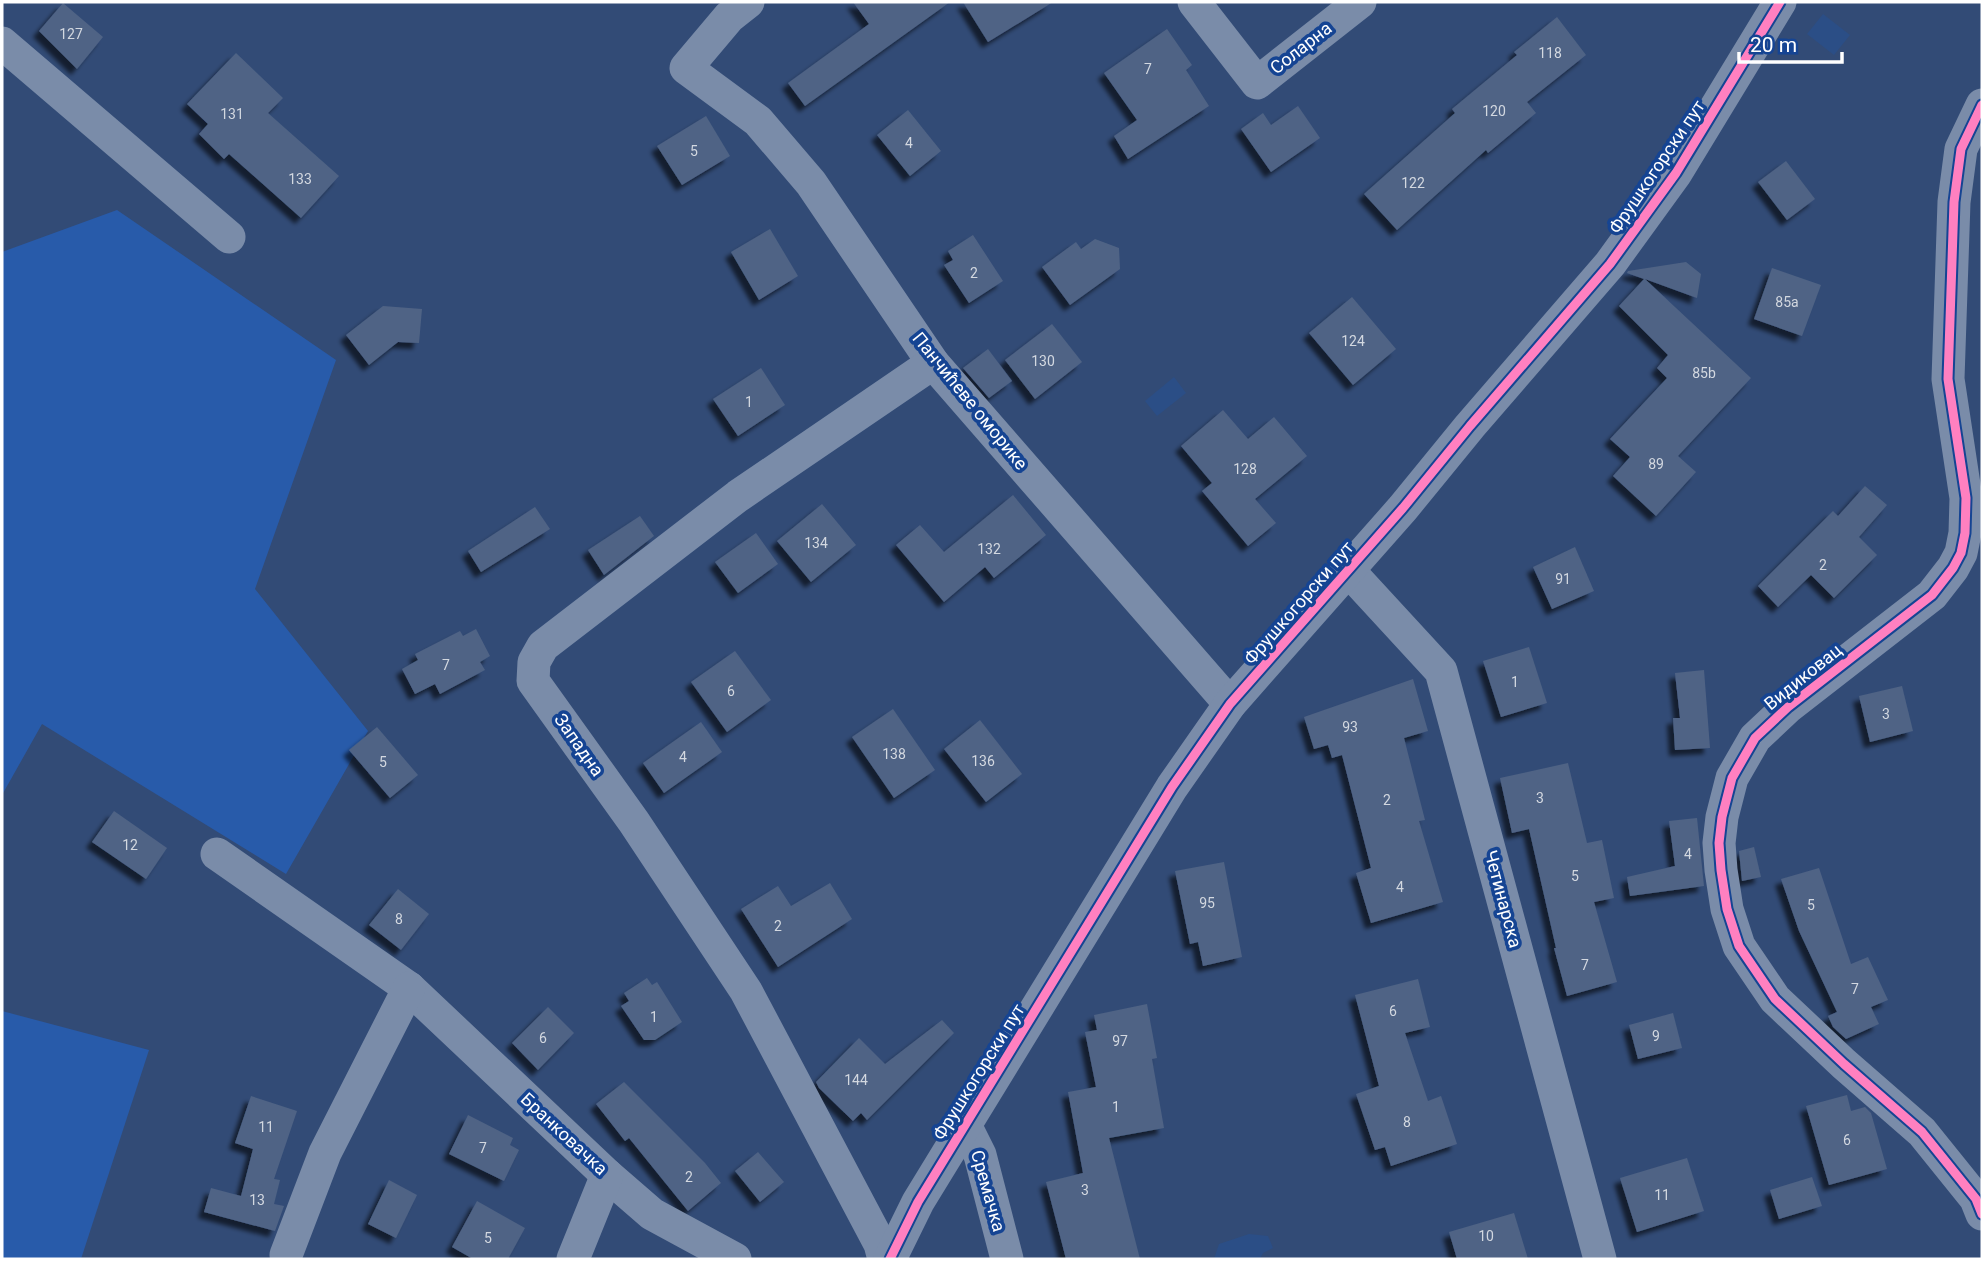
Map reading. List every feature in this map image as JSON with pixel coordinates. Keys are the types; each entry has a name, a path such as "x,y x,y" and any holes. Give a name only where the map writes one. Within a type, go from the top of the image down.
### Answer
{"street":[{"name":"Панчићеве оморике","path":"748,2 729,17 686,68 758,121 811,183 933,363 1230,704"},
{"name":"Соларна","path":"1194,2 1257,83 1360,2"},
{"name":"Фрушкогорски пут","path":"890,1259 918,1202 1172,787 1230,704 1609,264 1676,173 1780,2"},
{"path":"2,43 229,237"},
{"name":"Видиковац","path":"1982,105 1961,149 1954,202 1948,379 1966,498 1965,533 1961,553 1932,595 1788,707 1755,738 1732,778 1722,817 1719,843 1727,909 1739,946 1775,999 1922,1132 1976,1199 1982,1213"},
{"name":"Западна","path":"884,1259 880,1244 746,991 634,822 533,681 534,662 542,646 738,496 933,363"},
{"name":"Четинарска","path":"1348,570 1441,671 1600,1259"},
{"name":"Бранковачка","path":"217,854 409,988 652,1214 735,1259"},
{"path":"286,1255 325,1153 409,988"},
{"name":"Сремачка","path":"965,1125 980,1155 1007,1259"},
{"path":"573,1259 607,1175"}],"shaded area":[{"path":"1823,14 1850,35 1834,55 1807,34"},
{"path":"117,210 336,360 255,589 368,731 286,874 42,724 2,795 2,252"},
{"path":"1174,377 1186,393 1157,416 1145,401"},
{"path":"2,1011 149,1050 81,1259 2,1259"},
{"path":"1249,1234 1268,1236 1273,1248 1263,1253 1260,1259 1214,1259 1219,1244"}],"building":[{"path":"853,2 950,2 805,106 788,83 869,24"},
{"path":"963,2 1053,2 988,42"},
{"path":"63,3 103,37 77,69 39,31"},
{"path":"1557,17 1586,55 1527,102 1536,113 1488,153 1486,150 1397,230 1364,194 1455,113 1452,109 1517,55 1514,52"},
{"path":"1167,29 1192,65 1186,70 1209,106 1128,159 1114,136 1137,120 1104,73"},
{"path":"236,53 283,98 268,113 339,176 301,218 229,154 224,159 199,134 208,124 187,104"},
{"path":"1298,106 1320,138 1271,172 1241,129 1263,113 1271,125"},
{"path":"908,110 941,151 910,176 877,135"},
{"path":"706,116 730,156 682,185 657,146"},
{"path":"1786,161 1815,199 1787,220 1758,182"},
{"path":"770,229 798,276 759,300 731,252"},
{"path":"973,235 1003,281 969,303 944,265 953,260 948,251"},
{"path":"1095,239 1119,248 1120,269 1070,305 1042,267 1076,242 1081,249"},
{"path":"1686,262 1701,274 1697,298 1645,279 1751,378 1678,456 1696,472 1656,516 1613,476 1630,457 1610,439 1667,378 1657,368 1668,355 1619,306 1644,279 1627,273 1628,271"},
{"path":"1772,268 1821,285 1802,336 1754,319"},
{"path":"1352,297 1396,349 1353,385 1309,333"},
{"path":"383,306 422,309 419,343 398,342 369,365 346,335"},
{"path":"1052,324 1082,362 1035,399 1005,360"},
{"path":"988,349 1012,381 989,398 963,368"},
{"path":"761,368 785,405 738,436 713,399"},
{"path":"1223,410 1248,439 1274,417 1307,456 1255,499 1276,523 1248,546 1202,491 1212,483 1181,446"},
{"path":"1865,486 1887,505 1859,537 1877,555 1834,598 1811,575 1778,607 1758,586 1833,511 1838,516"},
{"path":"1013,495 1046,535 994,578 985,567 944,602 896,545 920,525 944,552"},
{"path":"822,504 856,545 811,582 777,541"},
{"path":"535,507 550,529 481,572 468,551"},
{"path":"640,516 654,536 604,575 588,550"},
{"path":"756,533 778,564 738,593 715,562"},
{"path":"1575,547 1594,591 1552,609 1533,567"},
{"path":"476,629 490,656 480,662 485,670 440,694 435,684 415,694 402,669 418,660 415,654 460,631 463,636"},
{"path":"1529,647 1547,703 1501,717 1483,661"},
{"path":"735,651 771,700 727,732 691,682"},
{"path":"1704,670 1710,748 1675,750 1673,718 1680,718 1675,673"},
{"path":"1413,679 1428,731 1404,738 1425,820 1419,821 1443,902 1371,923 1356,873 1371,868 1342,755 1332,758 1328,745 1314,749 1304,717"},
{"path":"1902,686 1913,731 1870,742 1859,696"},
{"path":"893,709 935,770 894,798 852,737"},
{"path":"980,720 1022,774 986,802 944,749"},
{"path":"701,722 722,752 664,793 643,763"},
{"path":"377,727 418,775 390,798 349,750"},
{"path":"1568,763 1587,843 1602,840 1614,898 1594,902 1617,982 1567,996 1529,829 1512,833 1500,778"},
{"path":"114,811 167,848 146,879 92,842"},
{"path":"1697,818 1704,886 1630,896 1627,877 1675,866 1669,821"},
{"path":"1754,847 1761,877 1742,881 1739,851"},
{"path":"1224,862 1242,957 1203,966 1198,942 1190,944 1175,871"},
{"path":"1819,868 1851,964 1868,957 1888,1000 1871,1007 1879,1024 1846,1039 1833,1027 1828,1016 1837,1012 1799,931 1781,879"},
{"path":"830,883 852,919 778,967 741,909 778,886 791,906"},
{"path":"398,889 429,914 401,950 369,925"},
{"path":"647,978 652,985 657,982 682,1022 655,1040 644,1040 621,1006 629,1001 624,993"},
{"path":"1418,979 1430,1027 1405,1033 1428,1101 1441,1096 1457,1144 1391,1166 1385,1147 1375,1150 1356,1094 1379,1086 1355,995"},
{"path":"1147,1004 1157,1058 1152,1059 1164,1128 1109,1138 1140,1259 1066,1259 1046,1182 1083,1173 1068,1092 1096,1087 1085,1032 1097,1030 1094,1015"},
{"path":"548,1007 574,1033 538,1070 512,1043"},
{"path":"1673,1013 1682,1048 1638,1059 1629,1025"},
{"path":"942,1020 954,1033 867,1120 861,1113 853,1121 819,1088 816,1082 859,1038 885,1064"},
{"path":"624,1082 705,1163 721,1183 688,1211 629,1138 625,1141 596,1104"},
{"path":"1847,1095 1851,1111 1865,1107 1871,1113 1887,1169 1829,1185 1806,1106"},
{"path":"251,1096 297,1111 274,1179 280,1180 274,1204 284,1206 275,1231 204,1212 211,1188 241,1196 253,1149 235,1143"},
{"path":"468,1115 513,1138 510,1145 519,1150 504,1181 449,1154"},
{"path":"758,1152 784,1182 760,1202 735,1171"},
{"path":"1687,1158 1704,1211 1637,1232 1620,1178"},
{"path":"1812,1177 1822,1206 1779,1219 1770,1190"},
{"path":"389,1180 417,1195 396,1238 368,1224"},
{"path":"477,1201 525,1228 508,1259 473,1259 452,1247"},
{"path":"1514,1213 1528,1259 1457,1259 1449,1232"}],"cycle path":[{"path":"890,1259 918,1202 1172,787 1230,704 1403,508 1610,264 1676,173 1780,2"},
{"path":"1982,105 1961,149 1954,202 1948,379 1966,498 1965,533 1961,553 1932,595 1788,707 1755,738 1732,778 1722,817 1719,843 1727,909 1739,946 1775,999 1922,1132 1976,1199 1982,1214"}]}
